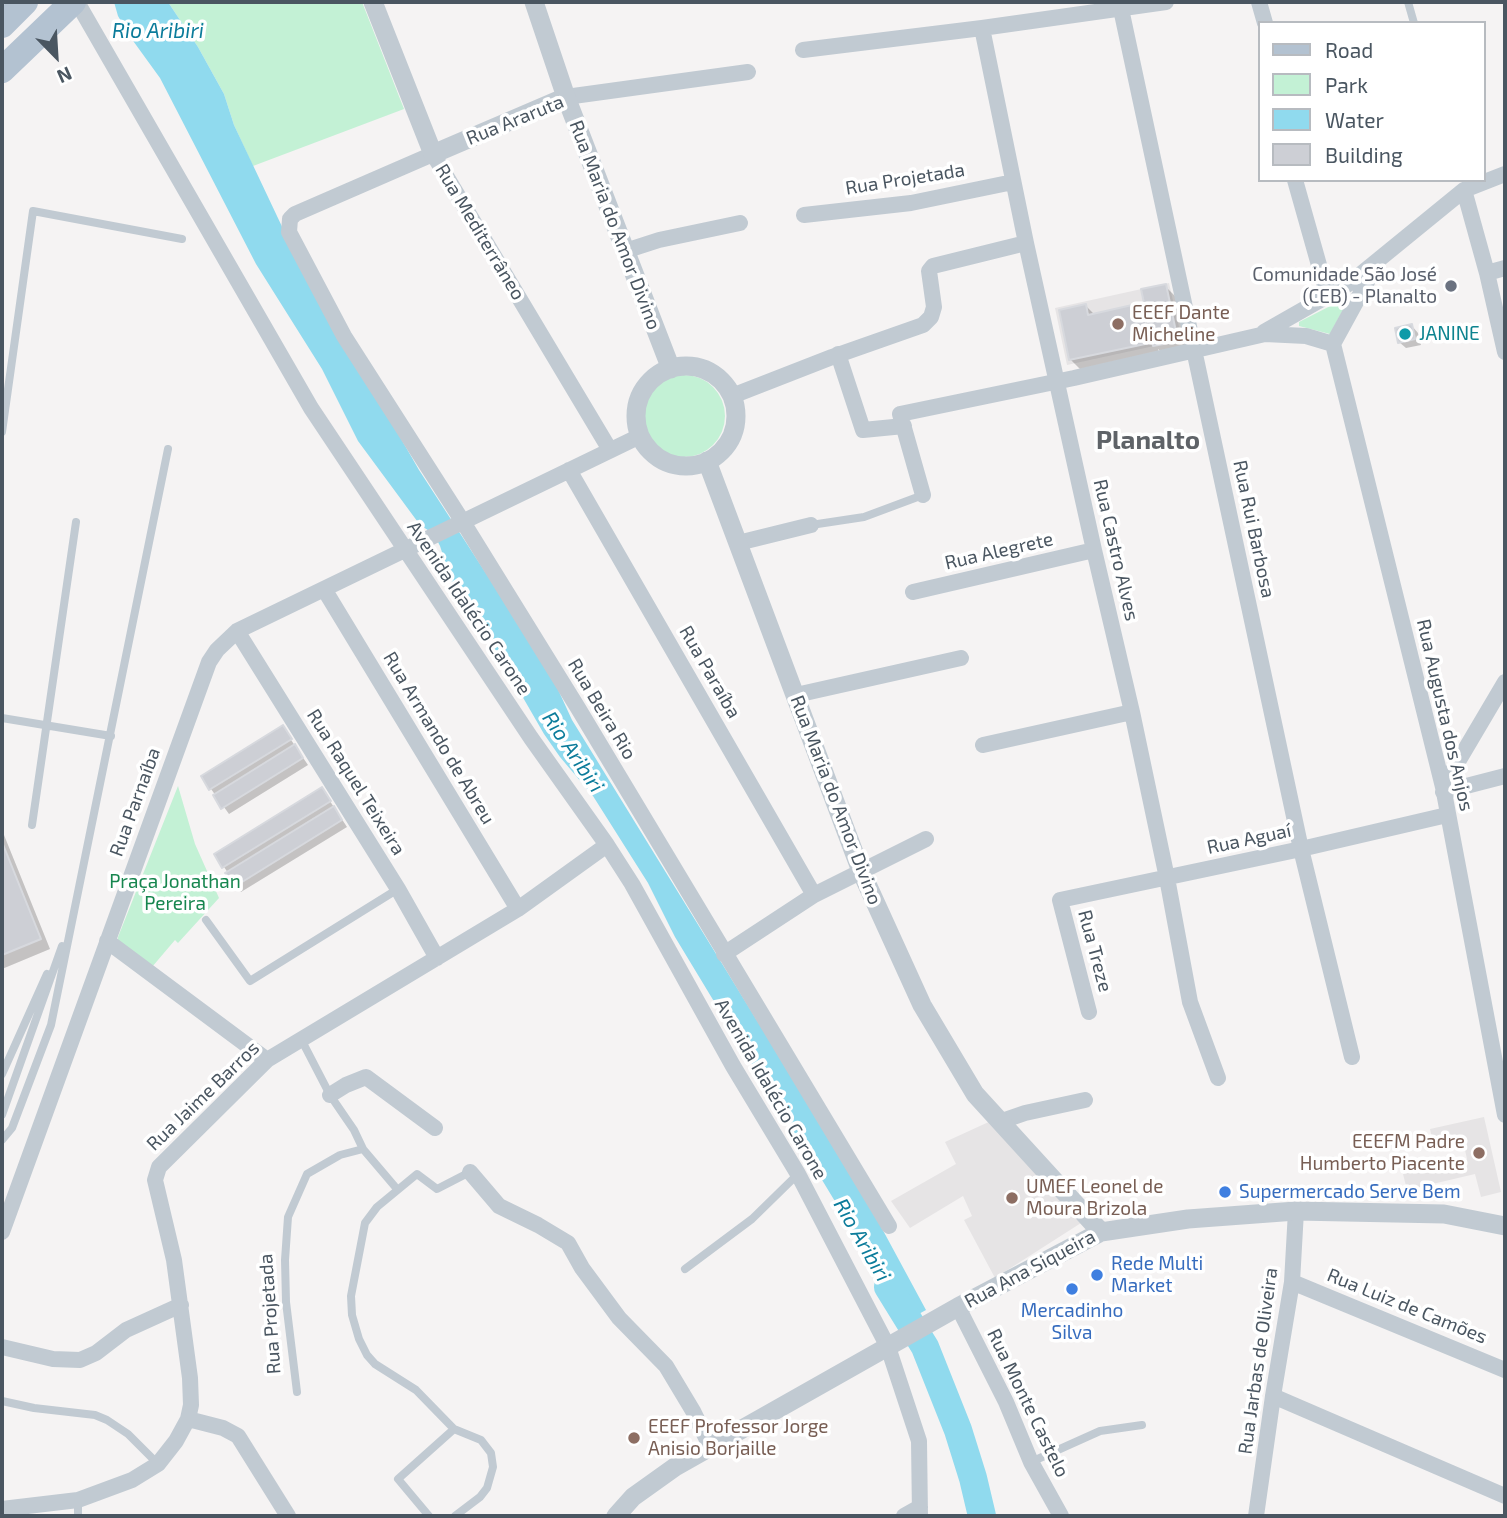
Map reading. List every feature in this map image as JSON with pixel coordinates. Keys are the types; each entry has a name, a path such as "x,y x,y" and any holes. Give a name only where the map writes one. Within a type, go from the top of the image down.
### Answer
{"main road":[{"path":"2,70 75,2"},
{"path":"2,82 31,41"}],"street":[{"name":"Avenida Idalécio Carone","path":"75,2 311,408 531,738 632,884 733,1066 798,1174 888,1347 919,1441 920,1511"},
{"name":"Rua Mediterrâneo","path":"373,2 433,154 610,450"},
{"name":"Rua Maria do Amor Divino","path":"534,2 566,97 671,369"},
{"path":"803,50 982,29 1166,2"},
{"path":"1259,2 1264,21"},
{"name":"Rua Rui Barbosa","path":"1121,9 1301,849 1352,1057"},
{"name":"Rua Castro Alves","path":"982,29 1026,243 1132,712 1190,1002 1218,1078"},
{"name":"Rua Araruta","path":"295,214 566,97 748,72"},
{"path":"1486,179 1505,174"},
{"name":"Rua Projetada","path":"804,215 911,202 1013,182"},
{"path":"1296,182 1328,297"},
{"path":"923,495 900,414 1194,352 1290,326 1388,251 1461,185 1487,273 1505,352"},
{"name":"Rua Beira Rio","path":"295,214 290,219 289,232 344,336 578,708 889,1226"},
{"path":"625,251 659,240 740,222"},
{"path":"732,396 838,354 918,327 930,317 934,307 929,271 933,266 1026,243"},
{"path":"1290,326 1333,344 1364,286 1388,251"},
{"path":"1487,273 1505,268"},
{"path":"1343,287 1353,293 1353,305"},
{"name":"Rua Augusta dos Anjos","path":"1333,344 1443,790 1504,1107"},
{"path":"838,354 863,430 904,426"},
{"path":"689,367 707,371 722,381 732,396 736,415 733,434 723,450 707,461 688,466 668,463 652,452 640,436 636,418 639,400 655,378 671,369 689,367"},
{"path":"461,523 640,436"},
{"name":"Rua Maria do Amor Divino","path":"707,461 861,871 922,1005 975,1094 1101,1232"},
{"name":"Rua Paraíba","path":"569,470 814,895"},
{"name":"Rua Parnaíba","path":"2,1233 209,662 225,640 237,631 461,523"},
{"path":"738,543 811,524"},
{"name":"Rua Alegrete","path":"913,592 1094,550"},
{"name":"Rua Armando de Abreu","path":"324,589 518,909"},
{"name":"Rua Raquel Teixeira","path":"237,631 398,889 437,958"},
{"path":"796,695 961,658"},
{"path":"1443,790 1505,682"},
{"path":"983,745 1132,712"},
{"path":"1443,790 1505,776"},
{"name":"Rua Aguaí","path":"1060,901 1447,815"},
{"path":"724,954 814,895 926,839"},
{"name":"Rua Jaime Barros","path":"2,1509 78,1508 158,1464 176,1441 188,1419 191,1405 190,1378 181,1305 174,1260 155,1180 156,1171 245,1079 267,1060 518,909 607,845"},
{"name":"Rua Treze","path":"1060,901 1089,1012"},
{"path":"107,941 267,1060"},
{"path":"330,1095 346,1084 366,1077 435,1128"},
{"path":"999,1122 1025,1113 1085,1100"},
{"path":"470,1172 499,1206 568,1243 582,1268 619,1318 666,1366 711,1448"},
{"name":"Rua Ana Siqueira","path":"616,1516 633,1497 652,1483 711,1448 934,1320 1101,1232 1188,1219 1296,1211 1444,1214 1505,1226"},
{"name":"Rua Jarbas de Oliveira","path":"1256,1516 1293,1282 1296,1211"},
{"name":"Rua Luiz de Camões","path":"1293,1282 1505,1370"},
{"path":"2,1347 54,1359 79,1360 96,1353 126,1329 181,1305"},
{"name":"Rua Monte Castelo","path":"958,1307 1006,1402 1031,1462 1061,1516"},
{"path":"1273,1396 1505,1496"},
{"path":"188,1419 223,1427 238,1436 289,1516"},
{"path":"904,1516 920,1511"}],"lane":[{"path":"1408,2 1413,21"},
{"path":"2,432 33,211 182,239"},
{"path":"2,1140 12,1128 51,1025 168,449"},
{"path":"811,524 864,517 923,495"},
{"path":"32,825 76,522"},
{"path":"2,718 111,736"},
{"path":"206,920 250,981 398,889"},
{"path":"2,1074 71,920"},
{"path":"2,1115 71,920"},
{"path":"301,1039 330,1095 354,1130 363,1149 397,1189"},
{"name":"Rua Projetada","path":"297,1392 286,1302 288,1217 307,1174 340,1155 363,1149"},
{"path":"455,1516 480,1497 490,1482 493,1467 491,1452 481,1440 454,1429 416,1390 375,1364 362,1347 355,1327 351,1287 365,1223 370,1215 417,1174 437,1189 470,1172"},
{"path":"685,1269 752,1219 798,1174"},
{"path":"2,1401 34,1408 95,1415 128,1434 158,1464"},
{"path":"1031,1462 1100,1431 1142,1425"},
{"path":"429,1516 398,1479 454,1429"}],"shaded area":[{"name":"EEEF Dante Micheline","path":"1169,283 1182,340 1067,365 1055,308"},
{"name":"EEEFM Padre Humberto Piacente","path":"1484,1117 1501,1192 1481,1197 1475,1174 1407,1190 1403,1174 1467,1159 1463,1141 1434,1147 1430,1129"},
{"name":"UMEF Leonel de Moura Brizola","path":"993,1120 1081,1223 995,1278 964,1220 972,1216 963,1196 910,1228 891,1201 956,1164 945,1142"}],"green space":[{"path":"168,2 362,2 404,109 253,166 234,125 224,94 198,47"},
{"path":"1342,300 1346,304 1330,334 1299,326 1299,322"},
{"path":"684,375 700,378 713,387 722,400 725,416 722,432 713,445 700,454 684,457 668,454 655,445 646,432 643,416 646,400 655,387 668,378"},
{"name":"Praça Jonathan Pereira","path":"178,786 195,844 219,898 178,943 175,940 152,967 118,940 118,937"}],"water":[{"name":"Rio Aribiri","path":"114,2 168,2 198,47 224,94 234,125 294,252 419,470 550,672 572,720 859,1186 926,1310 904,1322 839,1208 675,937 648,883 593,796 544,734 452,583 434,534 420,525 358,441 322,369 256,264 160,78 131,38 118,16"}],"building":[{"path":"1166,284 1178,341 1153,346 1141,289"},
{"path":"1141,303 1150,343 1069,360 1059,310 1086,304 1088,315"},
{"name":"JANINE","path":"1412,324 1415,339 1398,343 1395,328"},
{"path":"283,725 292,739 209,790 201,776"},
{"path":"295,744 303,758 221,809 213,795"},
{"path":"322,787 331,801 222,868 214,854"},
{"path":"334,806 342,820 234,887 225,873"},
{"path":"2,842 41,939 2,955"}],"waterway":[{"name":"Rio Aribiri","path":"888,1287 925,1347 958,1430 982,1516"}],"place":[{"name":"Comunidade São José (CEB) - Planalto","path":"1451,286"},
{"name":"EEEF Dante Micheline","path":"1118,324"},
{"name":"JANINE","path":"1405,334"},
{"name":"EEEFM Padre Humberto Piacente","path":"1479,1153"},
{"name":"Supermercado Serve Bem","path":"1225,1192"},
{"name":"UMEF Leonel de Moura Brizola","path":"1012,1198"},
{"name":"Rede Multi Market","path":"1097,1275"},
{"name":"Mercadinho Silva","path":"1072,1289"},
{"name":"EEEF Professor Jorge Anisio Borjaille","path":"634,1438"}],"district":[{"name":"Planalto","path":"1148,440"}]}
